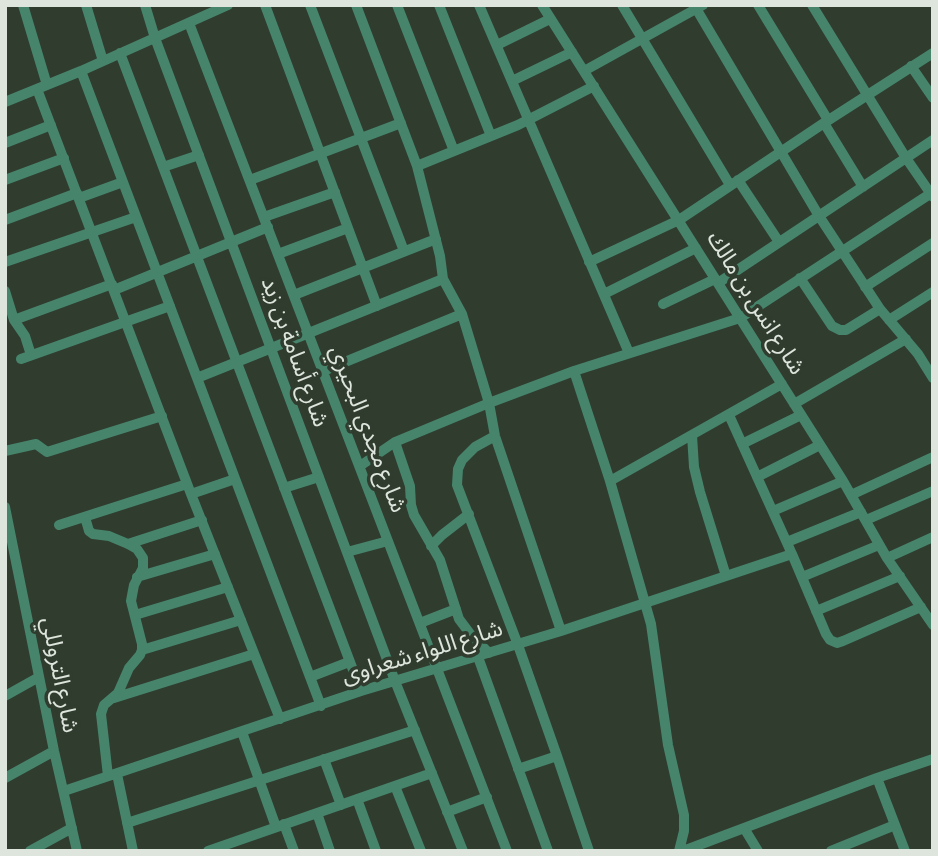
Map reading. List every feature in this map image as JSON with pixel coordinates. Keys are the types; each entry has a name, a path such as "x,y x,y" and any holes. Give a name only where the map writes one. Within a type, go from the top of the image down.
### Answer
{"street":[{"path":"23,5 51,125 189,489 280,719"},
{"path":"86,5 103,61"},
{"name":"شارع أسامة بن زيد","path":"145,5 395,681 463,851"},
{"path":"5,102 189,23 215,8 228,5"},
{"path":"265,5 377,306"},
{"path":"310,5 404,251"},
{"path":"356,5 417,166 442,262 443,279 461,314 489,403 495,436 561,631"},
{"path":"397,5 454,151"},
{"path":"439,5 491,136"},
{"path":"479,5 628,353"},
{"name":"شارع انس بن مالك","path":"542,5 802,415 887,558 933,625"},
{"path":"622,5 734,182 779,242"},
{"path":"758,5 863,187"},
{"path":"359,466 395,442 489,403 574,371 740,318 932,194 906,158 812,5"},
{"path":"584,71 698,7 841,251 880,309 931,372"},
{"path":"497,45 550,19"},
{"name":"شارع مجدي البحيري","path":"189,23 507,851"},
{"path":"512,81 572,52"},
{"path":"120,53 361,691"},
{"path":"589,262 679,220 780,151 933,53"},
{"path":"911,66 933,98"},
{"path":"81,71 321,706"},
{"path":"417,166 491,136 594,86"},
{"path":"250,180 401,123"},
{"path":"5,143 51,125"},
{"path":"663,304 717,281 933,140"},
{"path":"163,167 199,155"},
{"path":"5,180 64,158"},
{"path":"5,220 123,182"},
{"path":"14,320 157,273 231,242 266,222 335,192"},
{"path":"5,262 136,217"},
{"path":"278,254 348,228"},
{"path":"294,295 436,239"},
{"path":"865,287 933,243"},
{"path":"604,294 696,248"},
{"path":"800,278 832,326 840,330 846,330 880,309"},
{"path":"197,378 443,279"},
{"path":"5,291 14,320 25,336 26,357 170,306"},
{"path":"889,320 933,292"},
{"path":"323,371 461,314"},
{"path":"794,404 905,339"},
{"path":"574,371 646,603 668,746 684,815 681,851 710,846 744,828 933,759"},
{"path":"610,481 782,384"},
{"path":"729,415 830,640 837,643 921,607"},
{"path":"742,444 802,415"},
{"path":"5,451 36,444 47,452 162,416"},
{"path":"692,435 694,467 700,492 726,576"},
{"path":"495,436 475,447 462,460 458,469 457,485 518,645 589,851"},
{"path":"395,442 410,486 414,515 440,560 463,626 484,655 518,769 548,851"},
{"path":"757,477 820,445"},
{"path":"851,495 933,457"},
{"path":"284,488 319,477"},
{"path":"59,525 235,479"},
{"path":"773,511 843,481"},
{"path":"787,542 933,491"},
{"name":"شارع التروللي","path":"5,507 8,532 77,851"},
{"path":"431,546 469,514"},
{"path":"85,517 89,531 93,534 109,536 128,544 137,549 143,558 143,568 134,585 131,601 142,650 129,668 114,698"},
{"path":"128,544 202,520"},
{"path":"887,558 933,537"},
{"path":"347,552 388,541"},
{"path":"802,577 880,545"},
{"path":"137,578 215,554"},
{"name":"شارع اللواء شعراوى","path":"64,791 361,691 518,645 792,554"},
{"path":"816,611 900,576"},
{"path":"135,615 228,587"},
{"path":"420,623 456,609"},
{"path":"142,650 241,620"},
{"path":"133,851 113,775 101,714 104,705 114,698 254,654"},
{"path":"310,677 349,662"},
{"path":"5,696 39,677"},
{"path":"127,822 415,730"},
{"path":"242,732 259,780 294,851"},
{"path":"5,778 54,751"},
{"path":"518,769 557,756"},
{"path":"324,759 341,805"},
{"path":"208,851 432,773"},
{"path":"877,778 905,851"},
{"path":"395,786 421,851"},
{"path":"447,811 486,797"},
{"path":"357,799 376,851"},
{"path":"317,813 330,851"},
{"path":"831,851 895,825"},
{"path":"30,851 72,828"},
{"path":"744,828 758,851"},
{"path":"244,838 248,851"}]}
